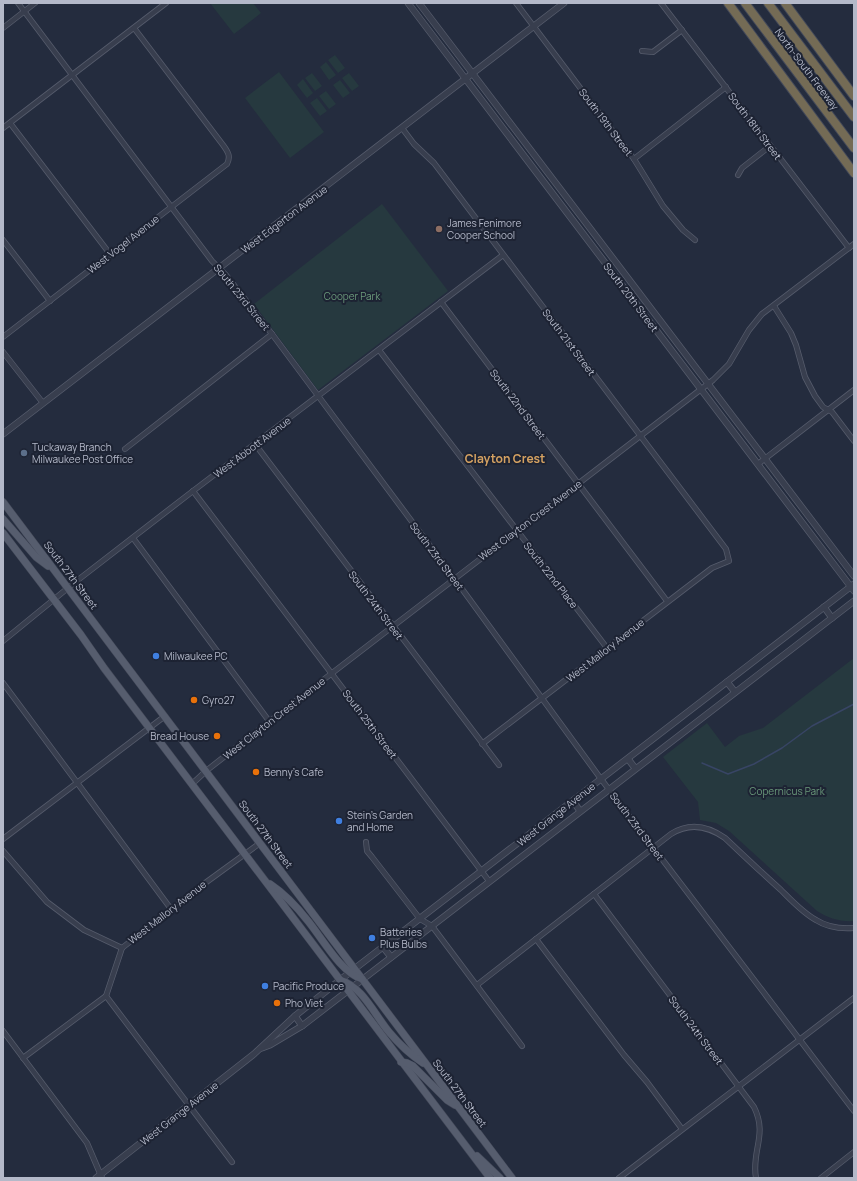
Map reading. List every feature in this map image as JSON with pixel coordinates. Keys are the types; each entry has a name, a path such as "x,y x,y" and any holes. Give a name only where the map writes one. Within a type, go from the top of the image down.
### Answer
{"highway":[{"name":"North-South Freeway","path":"745,3 854,148"},
{"name":"North-South Freeway","path":"768,3 854,117"},
{"path":"785,3 854,96"},
{"path":"728,4 854,173"},
{"path":"819,48 854,88"}],"main road":[{"name":"South 27th Street","path":"3,502 260,843 352,971 362,979 512,1178"},
{"path":"3,519 36,557 54,569"},
{"path":"3,533 340,980 350,988 389,1032 412,1055 429,1067"},
{"path":"266,881 282,892 308,920 344,968 352,971"},
{"path":"350,988 402,1062 490,1178"},
{"path":"402,1062 407,1062 413,1066 447,1100 459,1107"},
{"path":"464,1144 500,1178"}],"street":[{"name":"South 23rd Street","path":"18,3 171,208 272,334 454,578 601,779 854,1111"},
{"path":"3,28 35,3"},
{"path":"3,128 166,3"},
{"name":"South 20th Street","path":"408,3 853,587"},
{"name":"South 20th Street","path":"419,3 854,576"},
{"name":"South 19th Street","path":"516,3 634,159 663,206 683,230 695,240"},
{"name":"West Edgerton Avenue","path":"3,434 564,3"},
{"name":"South 18th Street","path":"661,3 849,248"},
{"name":"West Vogel Avenue","path":"3,337 171,208 227,164 230,159 229,153 134,28"},
{"path":"642,51 653,52 682,30"},
{"path":"634,159 726,87"},
{"path":"10,122 110,254"},
{"name":"South 21st Street","path":"402,128 414,144 434,163 640,435 726,549 729,561"},
{"path":"738,175 742,168 770,146"},
{"path":"3,240 50,301"},
{"name":"West Clayton Crest Avenue","path":"192,784 269,721 721,374 729,364 755,322 854,244"},
{"name":"West Abbott Avenue","path":"3,641 68,588 193,491 503,255"},
{"name":"South 22nd Street","path":"441,302 668,601"},
{"path":"774,306 791,332 810,387 823,408 832,412 854,441"},
{"path":"125,449 272,334"},
{"name":"South 22nd Place","path":"379,350 607,648"},
{"path":"3,352 43,403"},
{"path":"758,464 854,390"},
{"name":"South 24th Street","path":"255,444 499,765"},
{"name":"South 25th Street","path":"193,491 489,881"},
{"path":"133,538 269,721"},
{"name":"West Mallory Avenue","path":"482,744 712,568 729,561"},
{"name":"West Grange Avenue","path":"100,1177 261,1048 295,1016 383,946 824,607 853,587"},
{"name":"West Grange Avenue","path":"261,1048 302,1026 854,600"},
{"path":"824,607 832,618"},
{"path":"728,682 735,692"},
{"path":"3,683 171,909"},
{"path":"3,839 165,716"},
{"path":"628,758 635,768"},
{"path":"573,801 580,811"},
{"path":"477,985 653,848 678,830 686,827 715,831 725,838 786,895 824,925 845,929 854,928"},
{"path":"366,842 367,851 420,919 432,926 522,1046"},
{"name":"West Mallory Avenue","path":"106,996 122,948 171,909 260,843"},
{"path":"3,851 47,902 84,930 122,948"},
{"name":"South 24th Street","path":"594,894 754,1107 758,1115 760,1126 760,1137 754,1165 756,1178"},
{"path":"536,938 682,1129"},
{"path":"383,946 391,957"},
{"path":"23,1058 106,996 232,1162"},
{"path":"619,1178 854,998"},
{"path":"295,1016 302,1026"},
{"path":"3,1031 88,1143 96,1160 100,1177"},
{"path":"821,1178 854,1152"}],"green space":[{"path":"210,3 253,3 261,13 234,34"},
{"path":"335,55 345,68 338,73 328,60"},
{"path":"326,62 336,75 329,80 320,67"},
{"path":"279,72 324,132 290,158 245,98"},
{"path":"312,73 322,86 315,91 305,78"},
{"path":"349,73 359,86 352,91 342,78"},
{"path":"303,79 313,93 307,98 297,85"},
{"path":"340,80 350,93 343,98 333,85"},
{"path":"326,91 336,104 329,109 319,96"},
{"path":"317,98 327,111 320,116 310,103"},
{"name":"Cooper Park","path":"382,204 448,291 318,390 254,304"},
{"name":"Copernicus Park","path":"854,658 854,921 844,921 825,916 817,911 729,831 716,823 700,820 698,802 663,757 707,723 725,747 739,736 763,728"}],"waterway":[{"path":"702,763 728,774 754,764 782,748 812,726 854,704"}],"place":[{"name":"James Fenimore Cooper School","path":"439,229"},
{"name":"Tuckaway Branch Milwaukee Post Office","path":"24,453"},
{"name":"Milwaukee PC","path":"156,656"},
{"name":"Gyro27","path":"194,700"},
{"name":"Bread House","path":"217,736"},
{"name":"Benny's Cafe","path":"256,772"},
{"name":"Stein's Garden and Home","path":"339,821"},
{"name":"Batteries Plus Bulbs","path":"372,938"},
{"name":"Pacific Produce","path":"265,986"},
{"name":"Pho Viet","path":"277,1003"}],"district":[{"name":"Clayton Crest","path":"505,458"}]}
